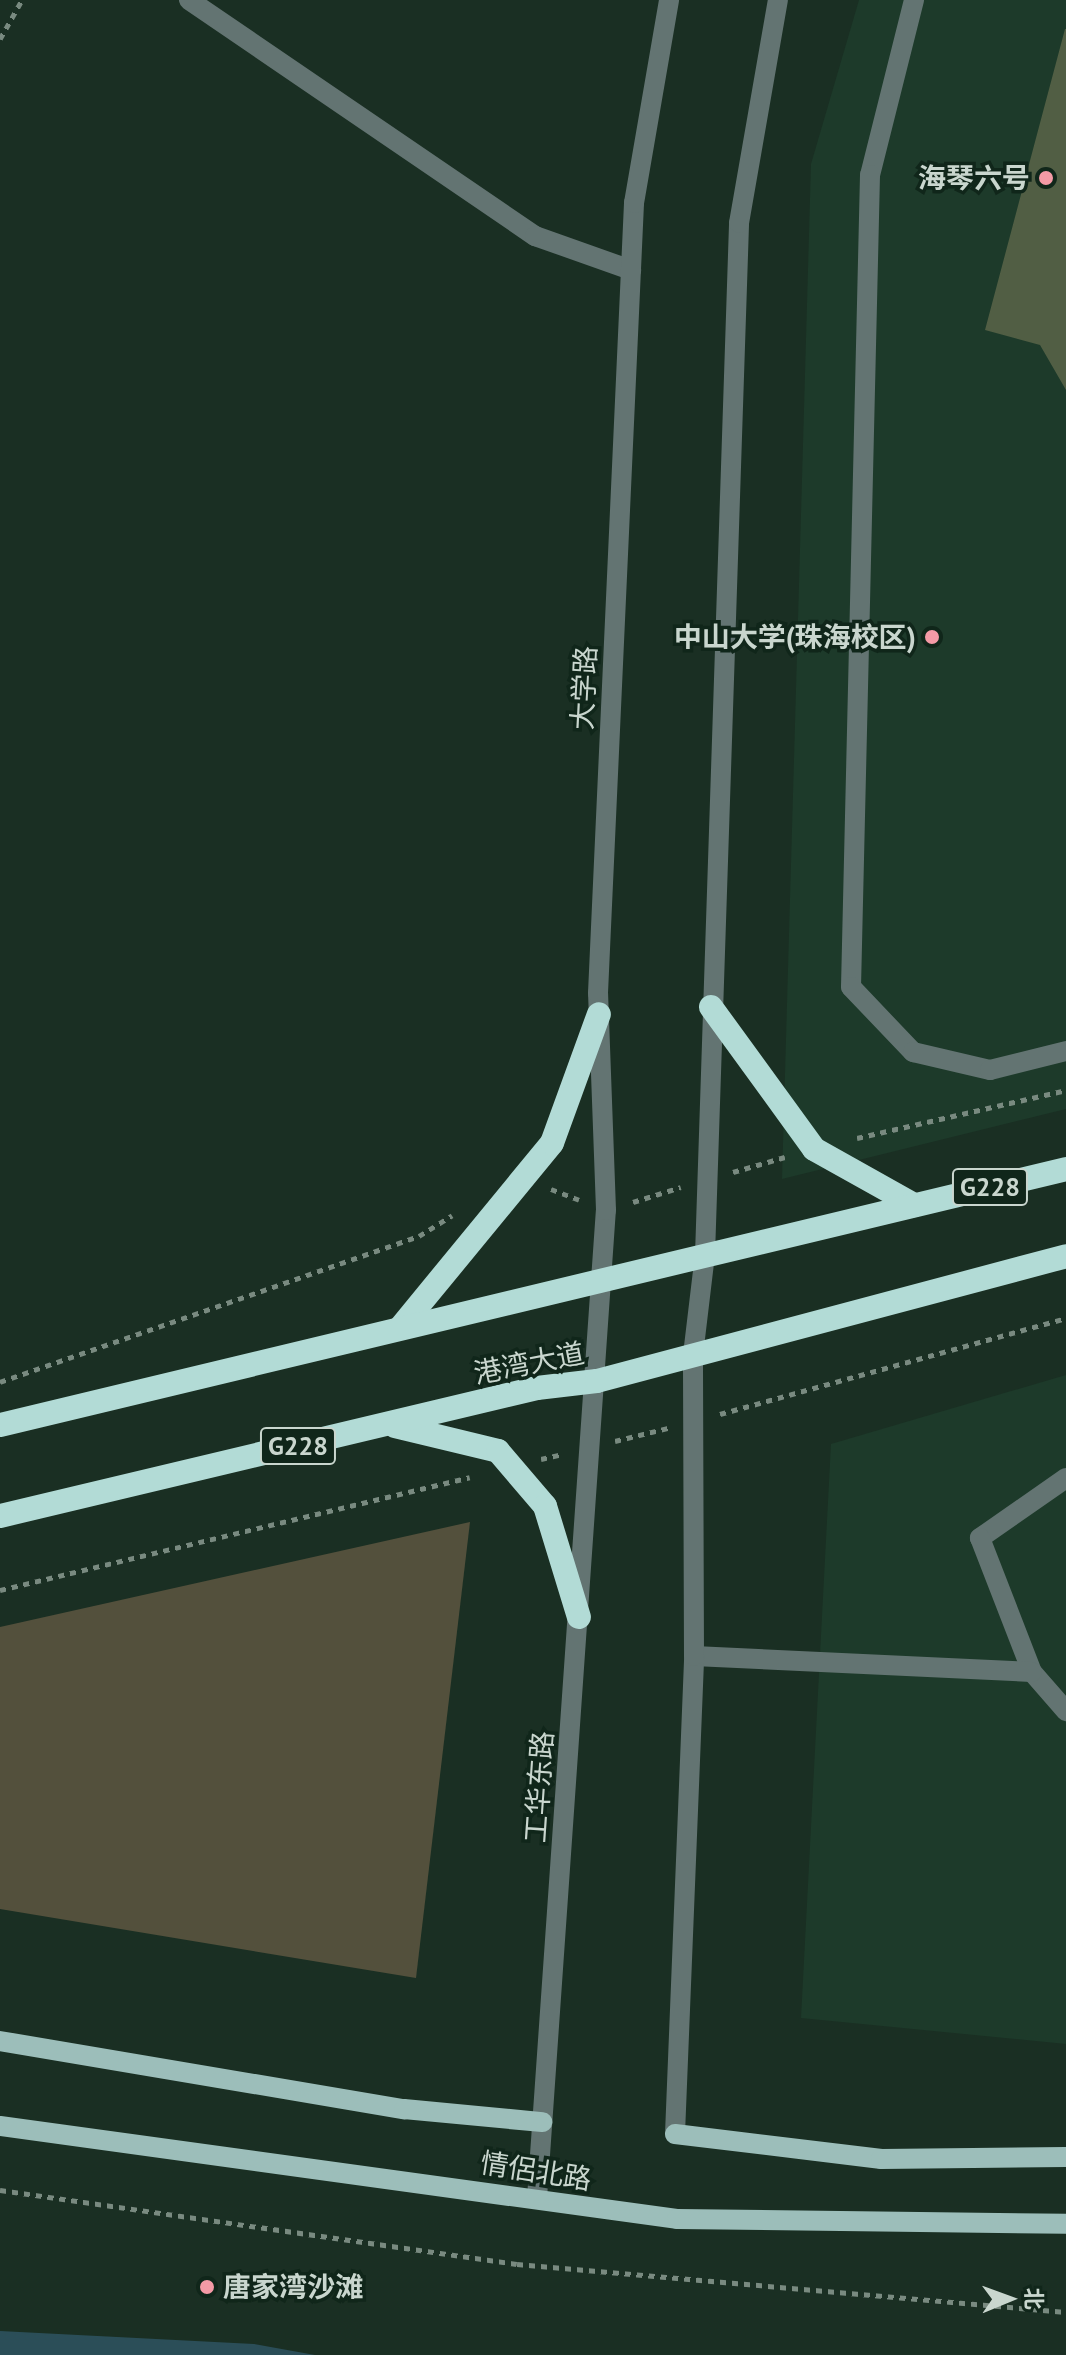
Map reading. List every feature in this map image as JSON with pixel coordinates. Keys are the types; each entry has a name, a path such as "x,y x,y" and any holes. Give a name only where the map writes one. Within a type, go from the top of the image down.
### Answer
{"highway":[{"path":"711,1007 814,1149 914,1205"},
{"path":"400,1328 552,1143 599,1014"},
{"name":"G228","path":"0,1425 1066,1169"},
{"name":"港湾大道","path":"0,1516 389,1424 597,1381 1066,1256"},
{"path":"389,1424 498,1451 545,1506 579,1617"}],"main road":[{"name":"情侶北路","path":"0,2041 404,2109 542,2122"},
{"name":"情侶北路","path":"0,2126 677,2219 1066,2224"},
{"path":"675,2134 881,2159 1066,2157"}],"street":[{"path":"189,0 535,236 631,270"},
{"name":"大学路","path":"597,1381 599,1279 606,1210 599,1014 634,203 669,0"},
{"path":"675,2134 694,1656 693,1355 705,1255 739,223 778,0"},
{"path":"914,0 870,175 851,987 913,1052 990,1070 1066,1051"},
{"name":"工华东路","path":"537,2198 597,1381"},
{"path":"1066,1478 980,1538 1032,1672 1066,1711"},
{"path":"694,1656 1032,1672"}],"path":[{"path":"0,39 22,0"},
{"path":"0,1590 694,1421 1066,1318"},
{"path":"0,2190 517,2264 1066,2312"}],"shaded area":[{"name":"中山大学(珠海校区)","path":"859,0 1066,0 1066,1109 782,1179 811,164"},
{"path":"1066,1375 1066,2044 801,2018 831,1444"},
{"path":"470,1522 416,1978 0,1909 0,1627"}],"water":[{"path":"0,2331 254,2344 315,2355 0,2355"}],"building":[{"name":"海琴六号","path":"1065,29 1066,390 1040,345 985,330"}],"place":[{"name":"海琴六号","path":"1046,178"},
{"name":"中山大学(珠海校区)","path":"932,637"},
{"name":"唐家湾沙滩","path":"207,2287"}]}
